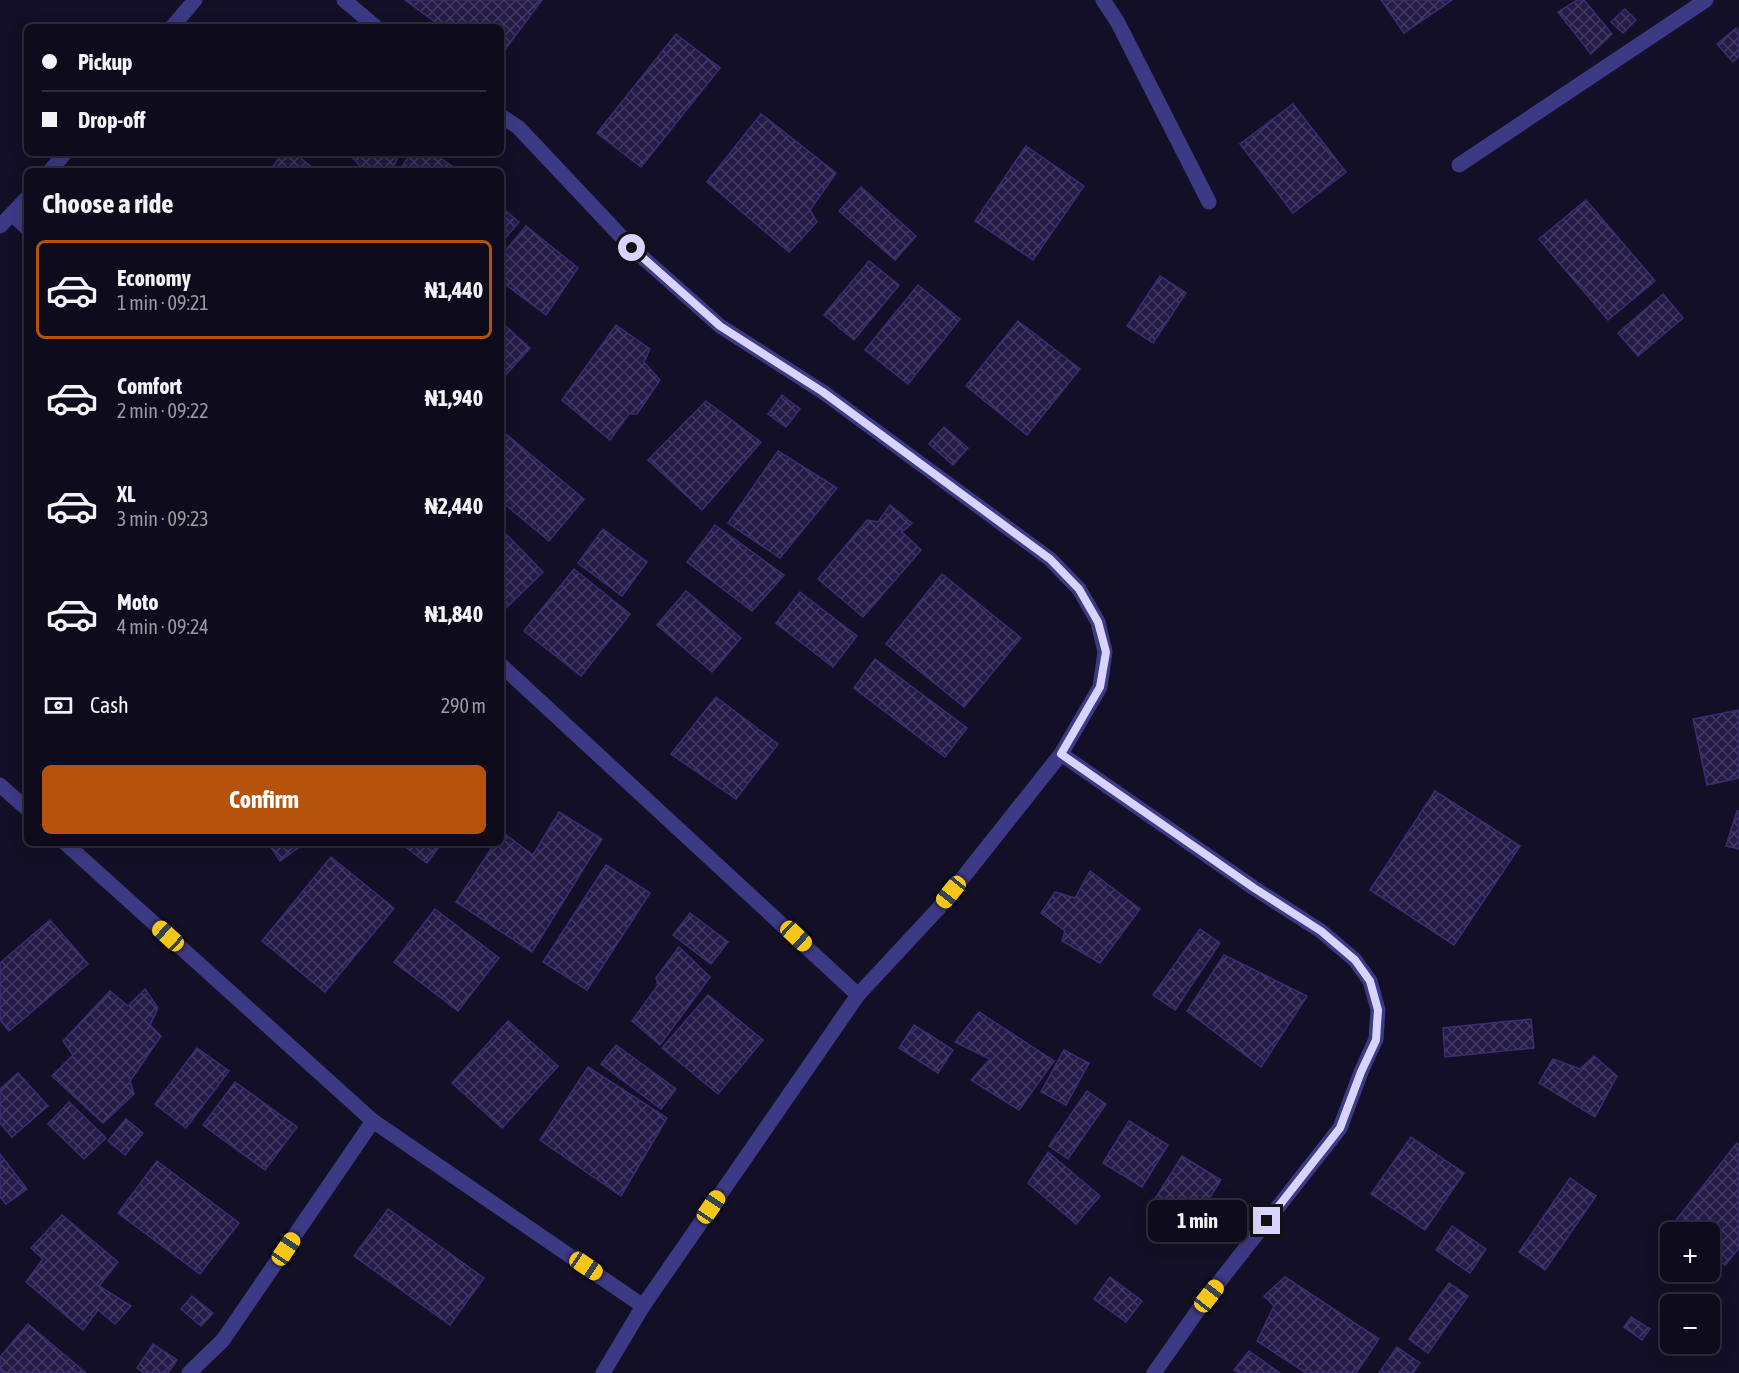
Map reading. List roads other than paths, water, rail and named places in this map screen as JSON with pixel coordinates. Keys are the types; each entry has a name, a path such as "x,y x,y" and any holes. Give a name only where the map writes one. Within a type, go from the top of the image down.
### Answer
{"street":[{"path":"175,24 195,0"},
{"path":"344,0 372,24"},
{"path":"1103,0 1117,21 1209,202"},
{"path":"1460,165 1706,0"},
{"path":"504,118 518,127 632,248 720,326 833,398 1050,559 1079,589 1098,622 1106,652 1100,687 1061,754 938,909 858,995 644,1306 603,1373"},
{"path":"52,168 62,156"},
{"path":"0,226 24,202"},
{"path":"13,215 24,225"},
{"path":"504,668 858,995"},
{"path":"1061,754 1244,881 1321,931 1355,960 1370,981 1378,1010 1376,1040 1340,1128 1209,1296 1154,1373"},
{"path":"0,785 24,806"},
{"path":"68,846 373,1121 644,1306"},
{"path":"189,1373 223,1340 373,1121"}]}
